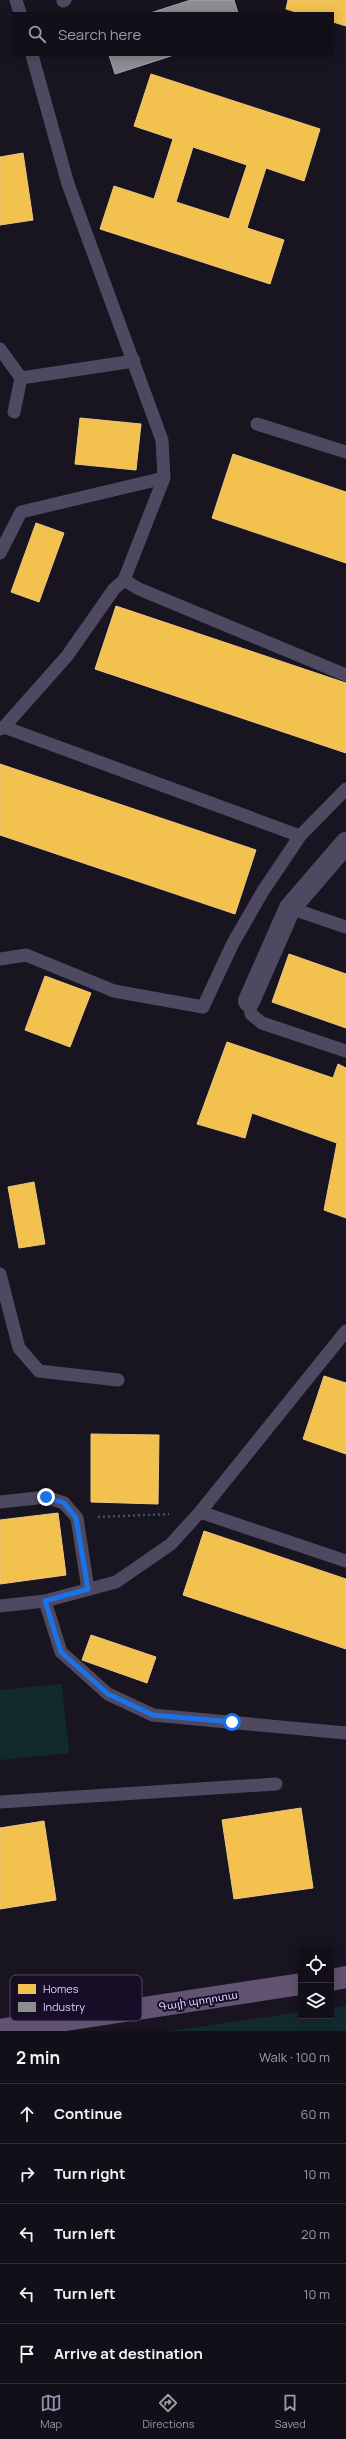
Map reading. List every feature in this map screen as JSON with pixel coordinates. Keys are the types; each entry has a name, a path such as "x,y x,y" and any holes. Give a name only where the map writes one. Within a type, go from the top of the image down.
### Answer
{"main road":[{"path":"334,1979 346,1977"},
{"name":"Գայի պողոտա","path":"142,2008 298,1984"},
{"name":"Գայի պողոտա","path":"0,2030 59,2021"}],"street":[{"path":"249,1001 290,908 346,843"}],"lane":[{"path":"16,0 20,12"},
{"path":"32,56 68,184 162,440 164,478 124,580 114,589 67,656 2,728 300,836"},
{"path":"0,349 21,378 14,412"},
{"path":"21,378 134,361"},
{"path":"257,424 346,452"},
{"path":"0,553 21,512 164,478"},
{"path":"124,580 139,590 346,675"},
{"path":"0,959 26,955 114,991 203,1007 233,942 263,891 300,836 346,789"},
{"path":"290,908 346,927"},
{"path":"249,1001 251,1014 262,1023 346,1051"},
{"path":"0,1274 19,1348 39,1371 118,1380"},
{"path":"0,1606 45,1601 116,1582 171,1544 200,1512 341,1345 346,1331"},
{"path":"0,1502 46,1497 64,1503 76,1518 88,1589"},
{"path":"200,1512 346,1561"},
{"path":"45,1601 61,1652 108,1694 153,1715 346,1733"},
{"path":"0,1802 276,1784"}],"path":[{"path":"76,1518 200,1512"}],"green space":[{"path":"62,1684 69,1753 0,1760 0,1690"},
{"path":"346,2006 346,2031 170,2031 298,2012 298,2019 334,2019 334,2008"}],"building: Homes":[{"path":"288,0 346,0 346,26 334,22 334,12 296,12 286,9"},
{"path":"151,74 320,129 304,181 266,168 247,228 284,240 270,284 100,229 114,186 154,199 173,139 134,126","holes":["193,147 247,165 229,219 176,202"]},
{"path":"23,153 33,220 0,225 0,157"},
{"path":"80,418 141,424 136,470 75,464"},
{"path":"233,454 346,492 346,563 212,518"},
{"path":"36,523 64,533 39,602 11,592"},
{"path":"116,606 346,683 346,753 95,669"},
{"path":"0,764 256,850 235,914 0,835"},
{"path":"289,954 346,974 346,1028 272,1002"},
{"path":"45,976 91,993 70,1047 25,1030"},
{"path":"227,1042 333,1078 338,1064 346,1068 346,1218 324,1210 337,1143 252,1113 245,1138 197,1124"},
{"path":"34,1182 45,1244 19,1248 8,1187"},
{"path":"324,1376 346,1383 346,1454 303,1439"},
{"path":"91,1434 159,1435 158,1504 91,1502"},
{"path":"58,1513 66,1575 0,1584 0,1520"},
{"path":"204,1531 346,1579 346,1649 183,1595"},
{"path":"91,1635 156,1657 147,1683 82,1660"},
{"path":"301,1808 313,1888 234,1899 222,1820"},
{"path":"44,1821 56,1900 0,1909 0,1828"}],"building: Industry":[{"path":"191,0 234,0 238,12 153,12"},
{"path":"109,56 171,56 115,74"}],"route":[{"path":"46,1497 64,1503 76,1518 88,1589 45,1601 61,1652 108,1694 153,1715 232,1722"}]}
